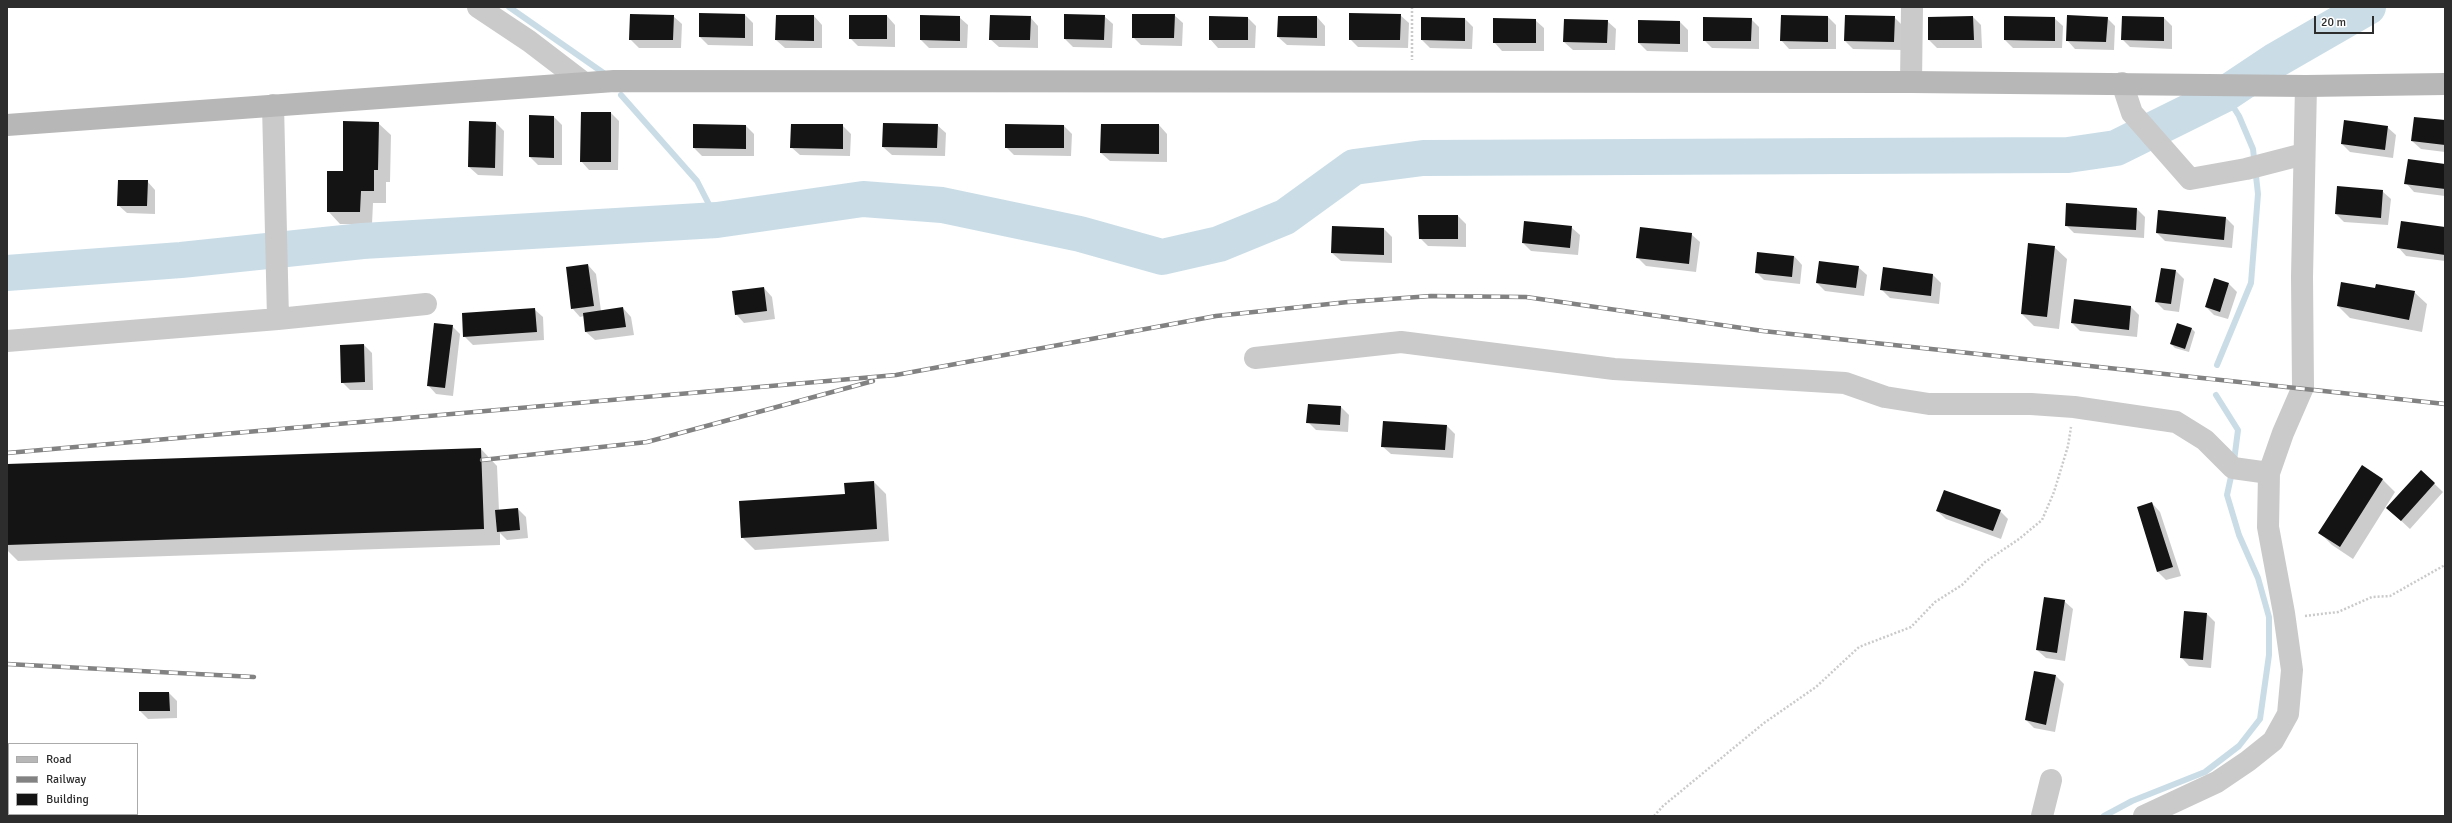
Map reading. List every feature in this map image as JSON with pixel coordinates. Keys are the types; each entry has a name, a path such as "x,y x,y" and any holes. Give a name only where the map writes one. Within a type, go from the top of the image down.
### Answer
{"street":[{"path":"478,7 529,41 584,83"},
{"path":"1911,82 1912,7"},
{"path":"7,125 584,83 1911,82 2122,83 2283,86 2445,84"},
{"path":"2122,83 2132,113 2190,179 2256,167 2304,154"},
{"path":"2144,816 2217,782 2273,741 2288,714 2292,678 2284,613 2268,527 2269,473 2283,433 2304,387 2302,277 2306,86"},
{"path":"273,105 278,319"},
{"path":"7,341 278,319 426,304"},
{"path":"1255,358 1401,342 1614,369 1845,383 1885,397 1929,404 2031,404 2074,407 2176,422 2205,440 2233,468 2269,473"},
{"path":"2042,816 2052,780"}],"path":[{"path":"1412,7 1412,82"},
{"path":"1654,816 1663,806 1764,723 1816,687 1859,647 1910,627 1935,602 1962,585 1985,562 2019,539 2042,520 2054,492 2068,446 2074,407"},
{"path":"2284,613 2311,617 2338,612 2372,597 2390,596 2445,565"}],"building":[{"path":"699,13 745,14 745,38 699,37"},
{"path":"1349,13 1401,14 1400,40 1349,40"},
{"path":"630,14 674,15 673,40 629,40"},
{"path":"1064,14 1105,15 1104,40 1064,39"},
{"path":"1132,14 1175,14 1174,38 1132,38"},
{"path":"776,15 814,15 814,41 775,40"},
{"path":"849,15 887,15 887,39 849,39"},
{"path":"920,15 960,16 960,41 920,40"},
{"path":"990,15 1031,16 1030,40 989,40"},
{"path":"1781,15 1828,16 1828,42 1780,41"},
{"path":"1845,15 1895,16 1894,42 1844,41"},
{"path":"2067,15 2108,17 2106,42 2066,41"},
{"path":"1209,16 1248,17 1248,40 1209,40"},
{"path":"1278,16 1317,16 1317,38 1277,37"},
{"path":"1973,16 1974,40 1928,40 1928,17"},
{"path":"2004,16 2055,17 2055,41 2004,40"},
{"path":"2122,16 2164,17 2164,41 2121,40"},
{"path":"1421,17 1465,18 1465,41 1421,40"},
{"path":"1703,17 1752,18 1751,41 1703,41"},
{"path":"1493,18 1536,19 1536,43 1493,43"},
{"path":"1564,19 1608,20 1607,43 1563,42"},
{"path":"1638,20 1680,21 1680,44 1638,43"},
{"path":"581,112 611,112 611,162 580,162"},
{"path":"529,115 554,116 554,158 529,157"},
{"path":"2414,117 2445,120 2445,145 2411,141"},
{"path":"2344,120 2388,126 2385,150 2341,144"},
{"path":"343,121 379,122 378,170 374,170 374,191 361,191 360,212 327,212 327,171 343,171"},
{"path":"469,121 496,122 495,168 468,167"},
{"path":"883,123 938,124 937,148 882,147"},
{"path":"693,124 746,125 746,149 693,148"},
{"path":"791,124 843,124 843,149 790,148"},
{"path":"1005,124 1064,125 1064,148 1005,148"},
{"path":"1101,124 1159,124 1159,154 1100,153"},
{"path":"2408,159 2445,164 2445,189 2404,184"},
{"path":"118,180 148,180 147,206 117,206"},
{"path":"2337,186 2383,190 2381,218 2335,214"},
{"path":"2066,203 2137,208 2136,230 2065,226"},
{"path":"2158,210 2226,217 2224,240 2156,233"},
{"path":"1418,215 1458,215 1458,239 1419,239"},
{"path":"1524,221 1572,226 1570,248 1522,243"},
{"path":"2401,221 2445,227 2445,255 2397,248"},
{"path":"1332,226 1384,228 1384,255 1331,253"},
{"path":"1640,227 1692,233 1689,264 1636,258"},
{"path":"2028,243 2055,246 2047,317 2021,314"},
{"path":"1757,252 1794,256 1792,277 1755,273"},
{"path":"1819,261 1859,266 1856,288 1816,283"},
{"path":"588,264 594,306 571,309 566,267"},
{"path":"1883,267 1933,274 1931,296 1880,290"},
{"path":"2161,268 2176,270 2171,304 2155,302"},
{"path":"2214,278 2229,283 2220,312 2205,307"},
{"path":"2341,282 2375,288 2376,284 2415,291 2409,320 2337,306"},
{"path":"764,287 767,311 735,315 732,291"},
{"path":"2074,299 2131,306 2129,330 2071,323"},
{"path":"623,307 626,327 585,332 583,313"},
{"path":"535,308 537,332 463,337 462,313"},
{"path":"434,323 453,325 445,388 427,386"},
{"path":"2177,323 2192,328 2185,349 2170,344"},
{"path":"364,344 365,382 341,383 340,345"},
{"path":"1308,404 1341,406 1340,425 1306,423"},
{"path":"1383,421 1447,425 1445,450 1381,447"},
{"path":"481,448 484,529 7,545 7,464"},
{"path":"2362,465 2383,479 2340,547 2318,533"},
{"path":"2421,470 2435,483 2401,521 2386,508"},
{"path":"874,481 877,529 741,538 739,501 845,494 844,483"},
{"path":"1944,490 2001,510 1993,531 1936,511"},
{"path":"2152,502 2173,567 2157,572 2137,507"},
{"path":"518,508 520,530 497,532 495,510"},
{"path":"2044,597 2065,600 2057,653 2036,650"},
{"path":"2184,611 2207,613 2203,660 2180,658"},
{"path":"2034,671 2056,675 2046,725 2025,720"},
{"path":"139,692 169,692 170,711 139,711"}],"waterway":[{"path":"509,7 605,74"},
{"path":"7,273 181,260 363,241 717,220 863,199 942,205 1080,234 1162,257 1219,244 1285,217 1354,167 1423,158 2068,155 2116,148 2225,94 2276,60 2368,7"},
{"path":"2217,365 2251,283 2258,194 2253,149 2239,116 2225,94"},
{"path":"621,95 697,181 717,220"},
{"path":"2216,395 2238,430 2234,461"},
{"path":"2104,816 2132,801 2205,772 2239,746 2260,719 2269,655 2269,617 2258,578 2239,535 2227,495 2232,472"}],"railway":[{"path":"7,453 896,375 1216,316 1348,302 1431,296 1526,297 1763,331 2445,404"},
{"path":"482,460 647,442 873,381"},
{"path":"7,664 254,677"}]}
